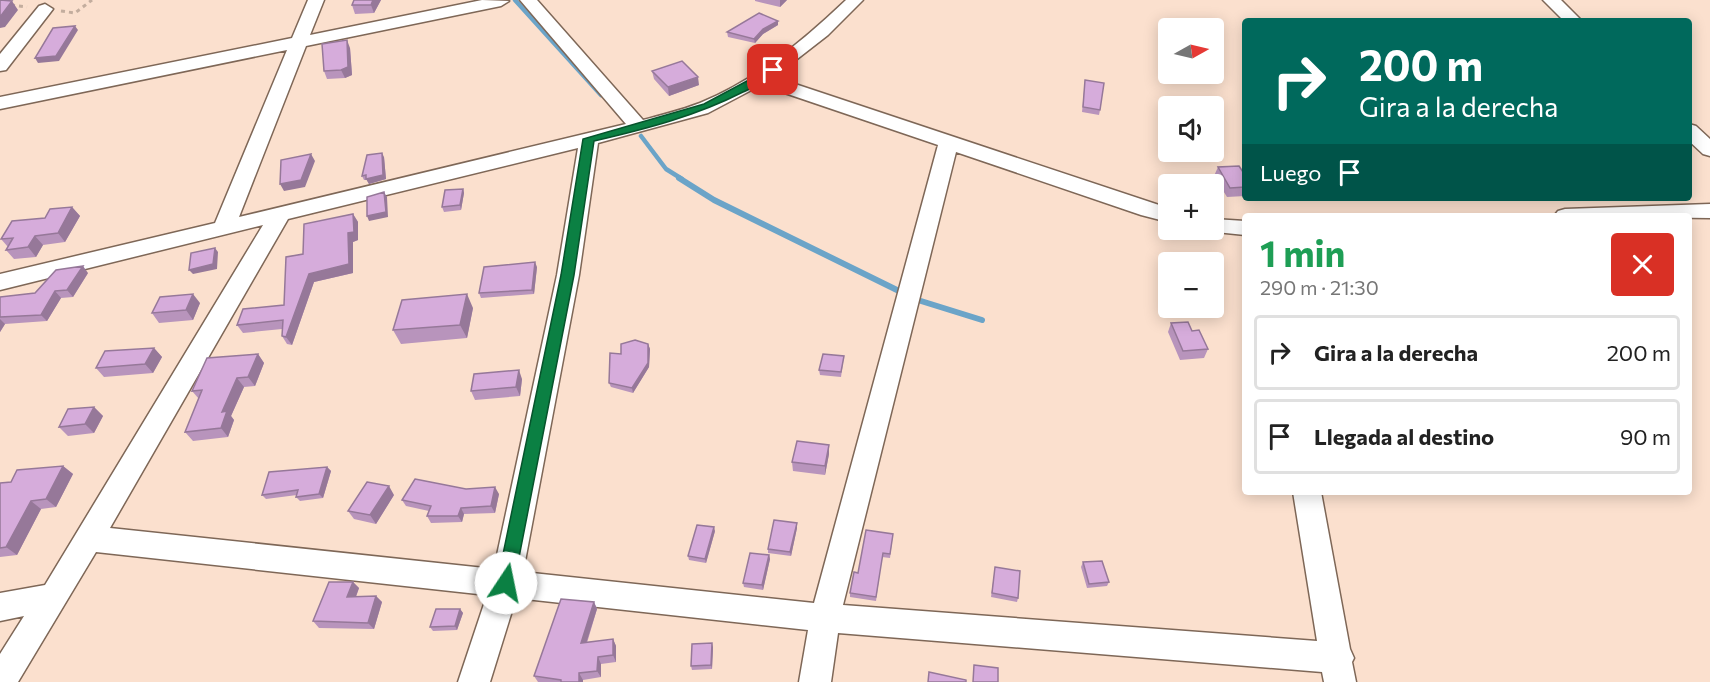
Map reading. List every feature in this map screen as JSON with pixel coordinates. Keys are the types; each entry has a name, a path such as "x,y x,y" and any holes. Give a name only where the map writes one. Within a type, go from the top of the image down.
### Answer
{"street":[{"path":"224,227 316,0"},
{"path":"528,0 639,127"},
{"path":"0,282 639,127 708,106 761,80 835,20 855,0"},
{"path":"1551,0 1571,18"},
{"path":"0,103 501,1"},
{"path":"0,66 45,9"},
{"path":"761,80 1158,212"},
{"path":"1692,133 1710,150"},
{"path":"474,682 506,583 568,275 589,139"},
{"path":"815,682 825,618 948,143"},
{"path":"1652,213 1710,211"},
{"path":"0,682 54,597 279,216"},
{"path":"1224,227 1242,228"},
{"path":"88,538 825,618 1339,670 1308,495"},
{"path":"0,607 54,597"}],"path":[{"path":"75,13 92,0"}],"building":[{"path":"0,0 12,1 0,17"},
{"path":"354,0 373,0 371,5 352,5"},
{"path":"759,13 778,21 763,29 754,39 727,32"},
{"path":"75,26 56,56 35,58 53,28"},
{"path":"347,40 348,67 341,70 324,71 322,44"},
{"path":"682,61 698,77 668,87 652,71"},
{"path":"1085,80 1104,83 1100,110 1083,107"},
{"path":"382,153 383,175 366,179 366,175 362,176 367,155"},
{"path":"311,154 301,180 280,184 281,160"},
{"path":"1239,166 1242,170 1242,187 1230,188 1218,167"},
{"path":"463,189 460,205 442,207 445,190"},
{"path":"384,192 386,212 367,216 367,197"},
{"path":"72,207 58,233 35,236 28,247 6,250 13,238 1,239 12,221 45,218 50,209"},
{"path":"353,214 354,232 348,233 349,264 309,274 286,337 282,336 283,320 237,325 243,309 284,305 286,257 303,254 304,224"},
{"path":"215,248 213,264 189,270 191,253"},
{"path":"535,262 532,290 479,293 484,267"},
{"path":"83,266 67,290 55,291 41,315 0,317 0,297 35,293 56,270"},
{"path":"193,294 186,310 152,313 160,297"},
{"path":"467,294 460,325 393,330 402,300"},
{"path":"1188,322 1192,331 1199,330 1208,349 1183,351 1171,323"},
{"path":"635,340 648,344 648,363 632,388 609,383 610,353 621,354 621,344"},
{"path":"154,348 145,364 96,368 105,351"},
{"path":"258,354 248,377 237,378 222,412 227,411 221,428 185,432 202,390 192,391 207,358"},
{"path":"823,354 844,356 841,372 819,370"},
{"path":"519,370 516,387 471,391 474,374"},
{"path":"94,407 85,424 59,427 68,409"},
{"path":"797,441 829,445 825,466 792,462"},
{"path":"63,466 46,499 31,501 6,547 0,548 0,483 11,482 17,470"},
{"path":"327,467 319,494 296,497 298,490 262,495 269,472"},
{"path":"415,479 466,489 495,487 491,506 461,508 458,516 427,516 431,506 402,500"},
{"path":"367,482 389,486 370,515 348,511"},
{"path":"774,520 797,523 790,552 768,549"},
{"path":"697,525 714,527 705,559 688,556"},
{"path":"866,530 893,534 890,554 883,553 876,597 850,593 854,572 858,573"},
{"path":"750,553 769,555 762,585 743,583"},
{"path":"1102,561 1109,582 1089,584 1083,562"},
{"path":"995,567 1020,571 1018,598 992,593"},
{"path":"329,582 353,582 347,597 376,596 368,623 313,621"},
{"path":"561,599 594,602 581,643 613,639 613,655 598,657 597,671 579,673 579,682 561,682 561,680 534,676"},
{"path":"436,609 460,609 455,626 430,627"},
{"path":"712,643 711,665 691,666 692,644"},
{"path":"974,665 998,668 998,682 973,682"},
{"path":"929,672 966,680 966,682 928,682"}],"waterway":[{"path":"515,0 601,95"},
{"path":"641,136 666,169 682,179"},
{"path":"679,178 714,200 901,292"},
{"path":"921,301 982,320"}],"route":[{"path":"506,583 568,275 589,139 651,124 708,106 761,80 773,70"}]}
